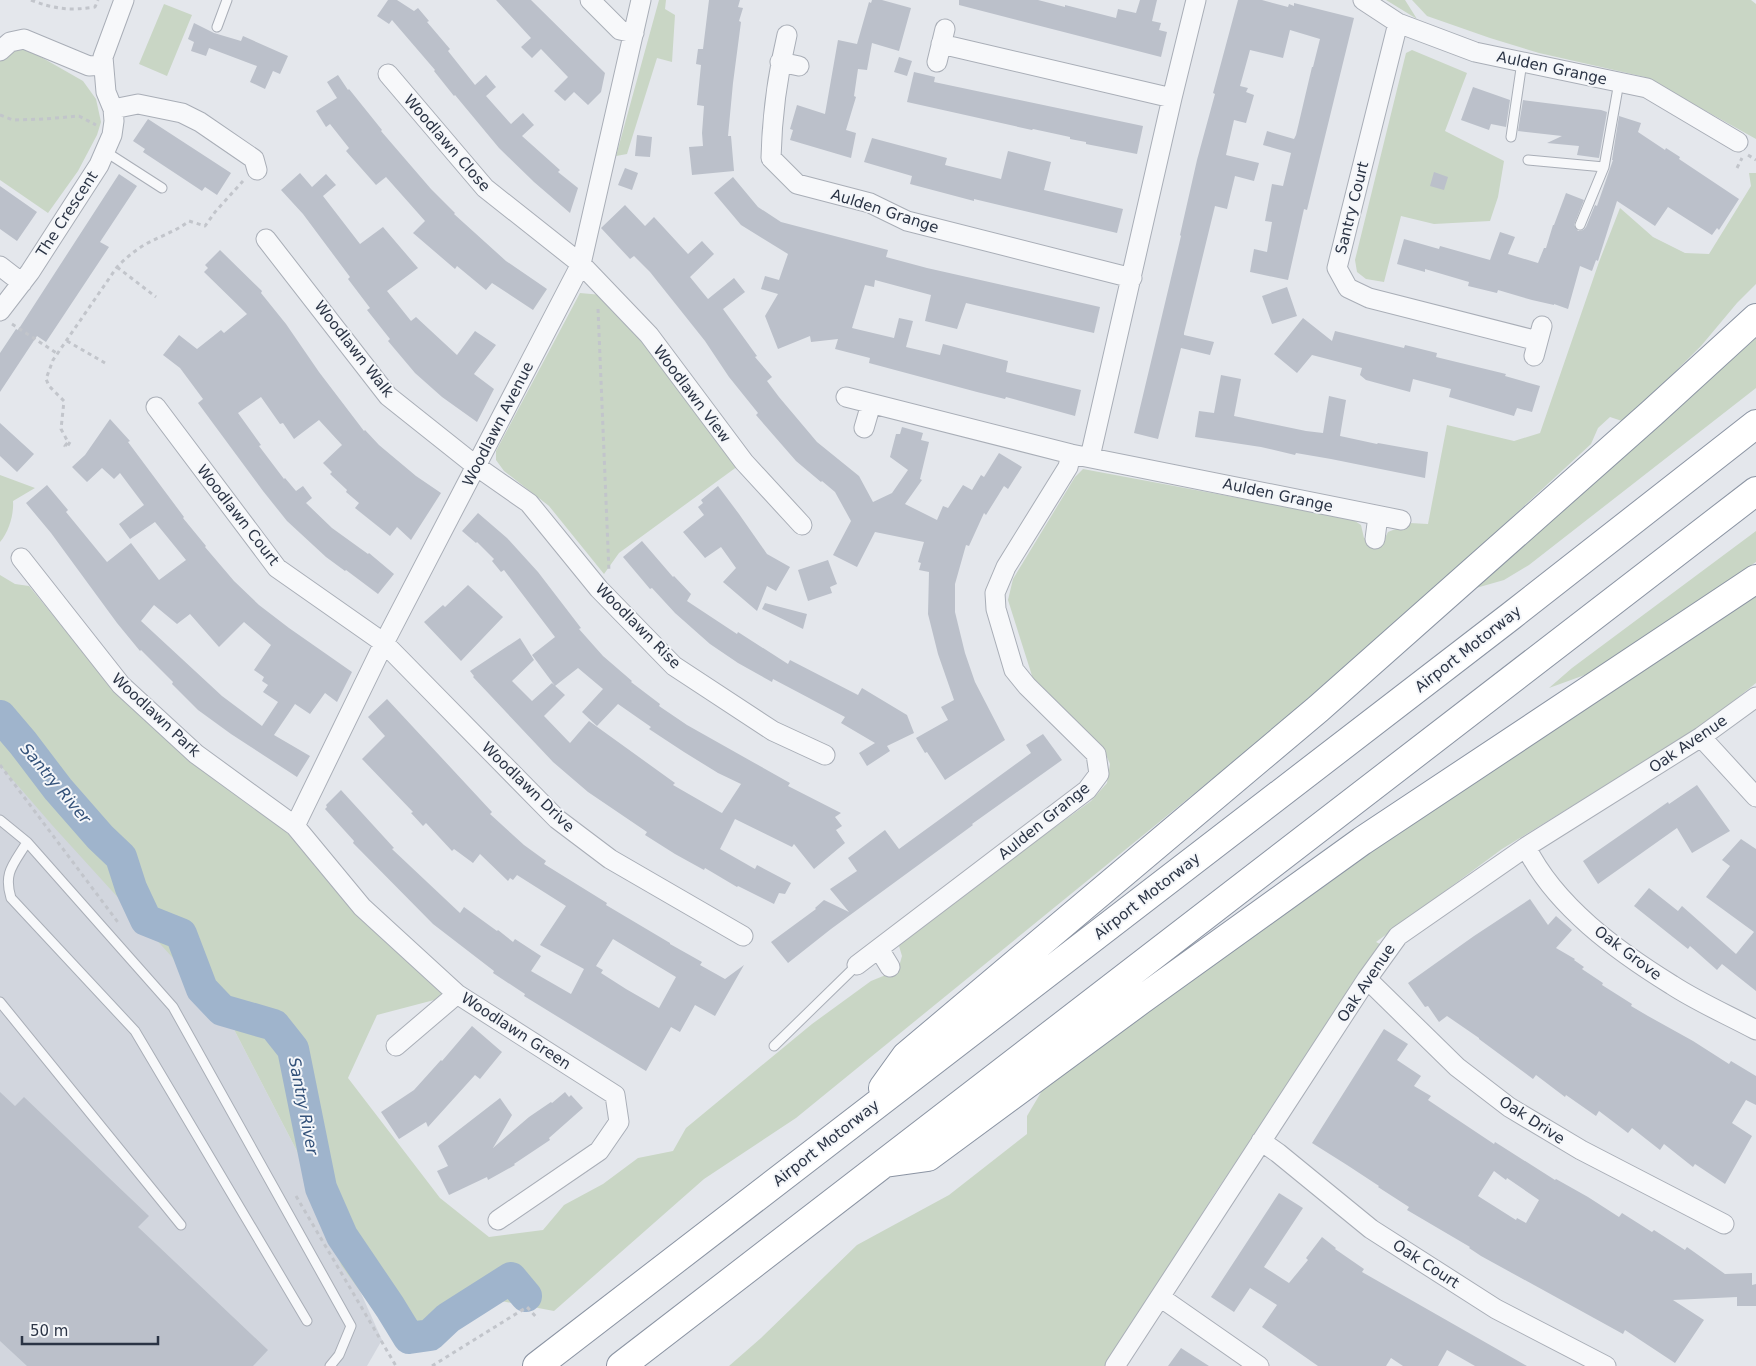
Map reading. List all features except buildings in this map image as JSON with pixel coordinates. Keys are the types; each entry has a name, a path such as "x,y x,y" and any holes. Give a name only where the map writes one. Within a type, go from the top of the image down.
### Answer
{"highway":[{"path":"866,1112 906,1056 1318,709 1645,420 1756,318"},
{"name":"Airport Motorway","path":"537,1366 1503,622 1756,424"},
{"path":"621,1366 1756,492"},
{"path":"883,1164 928,1157 1141,1000 1362,841 1756,579"}],"street":[{"name":"The Crescent","path":"4,316 22,282 78,198 109,144 114,121 113,109 106,92 103,57 124,0"},
{"path":"590,0 620,30 634,33"},
{"name":"Woodlawn Avenue","path":"295,826 384,644 581,264 640,0"},
{"path":"1090,457 1196,0"},
{"name":"Aulden Grange","path":"1364,0 1398,23 1475,52 1647,88 1738,142"},
{"name":"Santry Court","path":"1398,23 1337,268 1348,288 1369,298 1538,341"},
{"name":"Aulden Grange","path":"787,35 780,62 772,119 771,158 798,184 870,203 907,221 1132,278"},
{"path":"937,62 943,36 1172,98"},
{"path":"0,51 10,42 24,39 89,66 103,65"},
{"path":"780,62 799,66"},
{"name":"Woodlawn Close","path":"388,74 484,188 581,264"},
{"path":"113,109 138,104 182,113 200,122 254,159 257,170"},
{"name":"Woodlawn Walk","path":"266,239 388,396 476,466"},
{"name":"Woodlawn View","path":"581,264 649,336 744,462 802,525"},
{"path":"0,266 22,282"},
{"name":"Aulden Grange","path":"846,397 1072,454 1401,520"},
{"path":"864,428 871,404"},
{"name":"Woodlawn Court","path":"156,407 277,568 384,644"},
{"name":"Aulden Grange","path":"857,965 1087,790 1099,774 1096,754 1027,686 1014,670 996,609 995,593 1006,566 1068,467 1072,454"},
{"name":"Woodlawn Rise","path":"476,466 529,503 599,589 674,666 774,731 825,755"},
{"path":"1375,539 1378,516"},
{"name":"Woodlawn Park","path":"21,558 120,684 196,754 295,826"},
{"name":"Woodlawn Drive","path":"384,644 557,819 610,859 743,936"},
{"name":"Oak Avenue","path":"1115,1366 1367,979 1398,936 1526,848 1701,736 1756,697"},
{"path":"1701,736 1756,797"},
{"name":"Woodlawn Green","path":"295,826 362,906 457,994 615,1095 619,1122 599,1152 498,1220"},
{"name":"Oak Grove","path":"1526,848 1534,864 1570,908 1618,948 1672,986 1756,1030"},
{"path":"879,949 890,967"},
{"name":"Oak Drive","path":"1367,979 1457,1067 1509,1106 1580,1150 1724,1224"},
{"path":"396,1046 457,994"},
{"name":"Oak Court","path":"1261,1141 1371,1229 1496,1309 1606,1366"},
{"path":"1160,1297 1258,1366"}],"lane":[{"path":"217,27 227,0"},
{"path":"1511,137 1522,62"},
{"path":"1580,225 1604,168 1619,82"},
{"path":"109,144 162,188"},
{"path":"1528,160 1604,168"},
{"path":"0,820 27,842 173,1007 351,1326 339,1355 330,1366"},
{"path":"27,842 10,870 7,884 11,898 135,1031 307,1321"},
{"path":"774,1046 857,965"},
{"path":"0,1002 181,1225"}],"path":[{"path":"31,0 46,6 75,10 95,6 98,0"},
{"path":"0,115 13,120 79,116 109,144"},
{"path":"70,442 67,447 65,446 68,442 62,429 64,400 49,386 46,379 53,360 68,341 117,267 127,257 146,244 179,229 188,221 205,226 238,184 257,170"},
{"path":"117,267 156,297"},
{"path":"595,278 610,581 599,589"},
{"path":"4,316 58,354"},
{"path":"68,341 105,363"},
{"path":"432,1366 527,1307 538,1319"}],"shaded area":[{"path":"0,760 224,1010 300,1157 382,1340 367,1366 0,1366"}],"green space":[{"path":"659,0 666,0 665,9 675,15 672,62 657,58 627,154 616,156"},
{"path":"1386,0 1405,0 1417,19"},
{"path":"1412,0 1751,0 1756,4 1756,139 1645,77 1539,53 1490,38 1427,16"},
{"path":"164,4 192,15 167,76 139,64"},
{"path":"27,49 83,81 96,99 101,122 97,135 78,171 48,213 0,180 0,60 9,52"},
{"path":"1412,50 1467,73 1445,131 1504,161 1498,197 1490,221 1434,224 1401,216 1384,282 1366,279 1357,272 1355,260 1406,53"},
{"path":"1749,173 1756,173 1756,284 1737,303 1701,346 1625,422 1610,417 1598,428 1591,444 1440,584 1287,718 796,1118 704,1179 554,1311 501,1301 430,1347 416,1326 373,1309 341,1265 300,1157 224,1010 205,988 202,990 0,765 0,575 15,584 29,586 120,697 284,830 457,994 377,1015 348,1078 440,1198 489,1237 543,1230 564,1205 603,1184 638,1158 673,1151 686,1128 812,1024 871,981 898,970 902,956 899,946 927,920 1091,801 1107,783 1110,764 1103,748 1034,682 1008,600 1013,579 1075,477 1083,469 1352,519 1361,525 1364,538 1383,542 1388,532 1405,527 1410,523 1428,524 1447,425 1514,441 1540,433 1599,262 1620,208 1653,237 1685,253 1709,254 1751,186"},
{"path":"580,293 602,295 656,358 738,466 619,553 604,574 549,506 504,471 496,460 496,451"},
{"path":"1756,338 1756,388 1529,565 1504,580 1476,588"},
{"path":"0,475 35,488 13,501 10,523 0,542"},
{"path":"1756,531 1756,562 1593,672 1549,688 1572,668"},
{"path":"1756,594 1756,683 1701,727 1502,849 1376,942 1384,946 1215,1193 1109,1366 729,1366 761,1338 857,1245 949,1195 1027,1134 1027,1116 1046,1084 1328,876"}],"waterway":[{"name":"Santry River","path":"0,716 58,789 100,837 121,857 131,888 146,920 181,934 202,989 222,1010 274,1025 293,1049 321,1188 342,1236 409,1338 430,1335 448,1318 511,1278 526,1296"}]}
